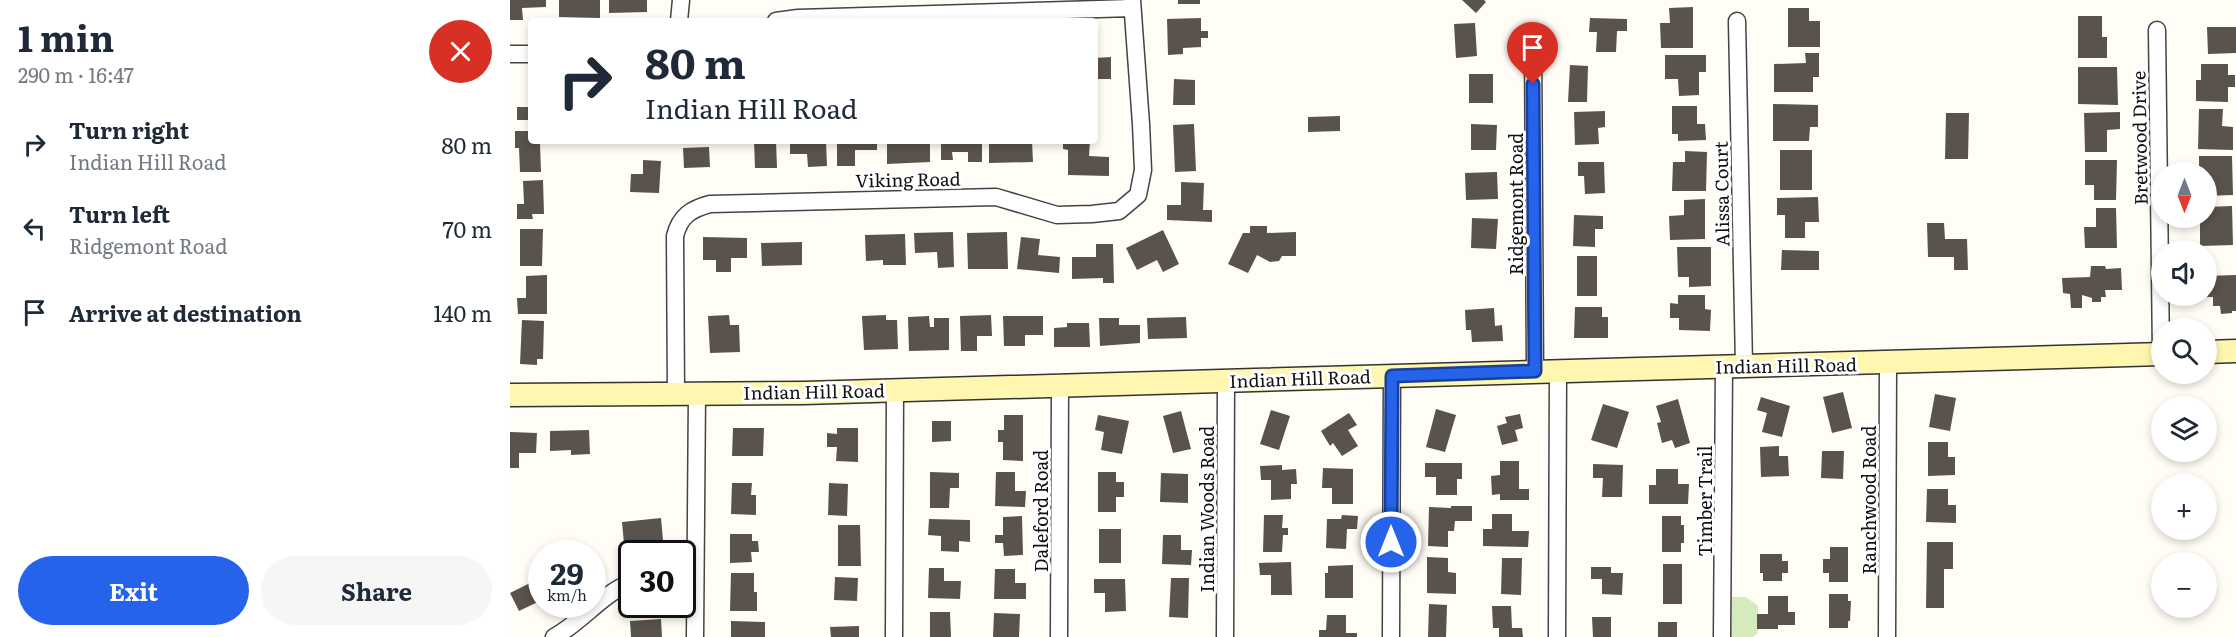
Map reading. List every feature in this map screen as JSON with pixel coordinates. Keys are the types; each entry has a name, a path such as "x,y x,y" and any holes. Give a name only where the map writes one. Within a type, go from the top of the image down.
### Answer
{"street":[{"path":"679,18 681,0"},
{"path":"810,18 1132,4"},
{"name":"Viking Road","path":"686,394 673,248 677,227 682,218 698,207 710,204 996,196 1057,215 1110,213 1119,211 1133,201 1140,189 1143,170 1132,4"},
{"name":"Alissa Court","path":"1734,366 1737,21"},
{"name":"Bretwood Drive","path":"2157,30 2161,318"},
{"name":"Ridgemont Road","path":"1533,37 1557,637"},
{"path":"510,54 528,54"},
{"path":"2217,352 2236,351"},
{"name":"Indian Hill Road","path":"510,395 895,390 2151,354"},
{"name":"Ranchwood Road","path":"1887,637 1888,363"},
{"name":"Timber Trail","path":"1722,637 1734,366"},
{"path":"1391,637 1392,376"},
{"name":"Indian Woods Road","path":"1225,637 1226,380"},
{"name":"Daleford Road","path":"1059,637 1060,385"},
{"path":"894,637 895,390"},
{"path":"686,394 688,540"},
{"path":"554,637 606,596 618,590"},
{"path":"693,618 695,637"}],"green space":[{"path":"1731,597 1746,597 1758,606 1758,633 1753,637 1731,637"}],"building":[{"path":"510,0 546,0 546,7 522,8 523,20 510,20"},
{"path":"559,0 600,0 600,18 559,17"},
{"path":"609,0 647,0 647,12 609,13"},
{"path":"1178,0 1200,0 1200,4 1178,4"},
{"path":"1462,0 1484,0 1486,2 1476,13"},
{"path":"1693,7 1693,48 1661,48 1660,23 1670,23 1669,8"},
{"path":"1788,8 1809,8 1809,21 1820,21 1820,47 1788,47"},
{"path":"2078,16 2102,16 2102,37 2107,37 2107,58 2078,58"},
{"path":"1201,18 1201,31 1208,31 1208,38 1201,38 1201,47 1183,48 1183,54 1168,55 1167,19"},
{"path":"1590,18 1627,19 1627,31 1617,31 1616,52 1596,52 1597,32 1589,32"},
{"path":"1475,23 1477,56 1456,58 1454,24"},
{"path":"2207,27 2236,27 2236,53 2208,54"},
{"path":"1805,53 1819,53 1819,77 1813,77 1813,92 1774,92 1774,64 1806,63"},
{"path":"1665,55 1706,55 1706,72 1699,72 1699,95 1679,96 1678,79 1665,79"},
{"path":"1111,57 1111,79 1098,79 1098,58"},
{"path":"2201,64 2228,64 2228,75 2235,75 2235,87 2228,87 2228,102 2196,101 2196,80 2201,80"},
{"path":"1570,65 1588,66 1587,102 1568,102"},
{"path":"2078,67 2117,67 2118,105 2078,104"},
{"path":"1469,74 1493,74 1493,103 1469,103"},
{"path":"1174,79 1195,80 1195,105 1173,105"},
{"path":"1773,104 1818,105 1818,127 1810,127 1809,141 1773,141"},
{"path":"1672,106 1697,106 1697,124 1705,124 1706,140 1678,141 1678,134 1672,134"},
{"path":"517,107 528,107 528,120 517,120"},
{"path":"2199,109 2223,109 2222,126 2233,127 2233,150 2198,149"},
{"path":"1605,111 1605,127 1598,128 1599,144 1575,145 1574,112"},
{"path":"2120,112 2120,129 2107,130 2107,152 2085,152 2084,113"},
{"path":"1946,113 1969,113 1968,159 1945,159"},
{"path":"1340,116 1340,131 1308,132 1308,117"},
{"path":"1194,124 1196,171 1175,172 1173,125"},
{"path":"1471,124 1497,125 1496,150 1471,150"},
{"path":"515,131 528,131 528,144 540,144 541,172 520,172 519,148 515,148"},
{"path":"754,144 776,144 777,168 755,168"},
{"path":"790,144 826,144 827,166 808,167 807,154 790,154"},
{"path":"837,144 877,144 877,150 855,150 855,166 837,166"},
{"path":"887,144 930,144 930,162 887,164"},
{"path":"941,144 982,144 982,162 968,162 968,152 952,152 953,160 941,160"},
{"path":"989,144 1032,144 1033,162 989,163"},
{"path":"1063,144 1090,144 1089,156 1109,157 1109,176 1068,175 1068,150 1063,149"},
{"path":"709,147 710,167 684,168 683,148"},
{"path":"1780,150 1812,150 1812,190 1780,190"},
{"path":"1685,151 1707,152 1706,191 1672,191 1673,162 1685,162"},
{"path":"2199,156 2232,156 2233,195 2217,196 2217,162 2199,162"},
{"path":"643,160 661,161 659,193 630,192 631,174 643,174"},
{"path":"2085,160 2117,160 2116,200 2094,200 2094,185 2085,185"},
{"path":"1578,162 1604,162 1605,193 1585,194 1584,176 1578,176"},
{"path":"1497,172 1498,199 1466,200 1465,173"},
{"path":"543,180 544,214 532,214 533,219 517,219 517,204 524,204 523,181"},
{"path":"1181,182 1204,183 1203,210 1212,210 1212,222 1167,220 1167,205 1181,205"},
{"path":"1818,197 1819,222 1805,222 1805,238 1785,238 1785,215 1777,215 1777,198"},
{"path":"1705,199 1705,239 1670,240 1669,216 1684,215 1684,200"},
{"path":"2232,206 2233,245 2217,245 2217,240 2200,240 2200,228 2217,228 2217,207"},
{"path":"2096,208 2116,208 2117,248 2085,248 2084,227 2096,227"},
{"path":"1574,215 1603,216 1603,229 1595,229 1595,247 1573,246"},
{"path":"1472,218 1498,219 1496,249 1471,248"},
{"path":"1927,223 1944,223 1945,239 1967,239 1968,270 1954,270 1954,257 1928,257"},
{"path":"1250,226 1267,226 1267,233 1296,232 1296,256 1282,256 1279,261 1270,262 1257,255 1248,273 1228,264 1243,233 1250,233"},
{"path":"520,229 543,229 542,266 520,266"},
{"path":"1163,230 1179,264 1163,272 1157,260 1137,270 1126,248"},
{"path":"953,232 954,267 938,268 937,252 915,253 914,233"},
{"path":"1007,232 1008,269 968,269 967,233"},
{"path":"905,234 906,265 883,265 883,260 866,261 865,235"},
{"path":"703,237 747,238 747,258 731,258 731,272 716,272 716,260 703,260"},
{"path":"1021,237 1040,239 1038,255 1060,257 1059,273 1017,269"},
{"path":"802,242 802,265 762,266 761,243"},
{"path":"1096,244 1113,244 1114,283 1103,283 1103,278 1072,279 1072,257 1096,257"},
{"path":"1677,247 1711,247 1711,286 1689,287 1689,277 1678,277"},
{"path":"1782,250 1819,251 1819,270 1781,270"},
{"path":"1577,256 1597,256 1597,296 1577,296"},
{"path":"2091,266 2105,266 2106,269 2121,268 2122,290 2105,290 2106,297 2101,297 2101,302 2092,302 2092,298 2082,295 2082,308 2071,308 2070,294 2063,293 2062,278 2090,277"},
{"path":"547,275 547,314 518,314 517,298 526,298 526,276"},
{"path":"2236,275 2236,311 2232,313 2221,314 2220,306 2217,306 2217,276"},
{"path":"1678,295 1705,295 1705,309 1711,310 1710,331 1679,330 1679,318 1670,318 1670,303 1678,304"},
{"path":"1575,307 1602,307 1602,317 1608,317 1608,338 1574,338"},
{"path":"1494,308 1495,326 1502,325 1503,341 1472,342 1471,330 1466,330 1465,310"},
{"path":"729,315 730,325 739,325 740,352 710,353 708,316"},
{"path":"886,315 886,320 897,320 898,349 864,350 862,316"},
{"path":"991,315 992,336 977,336 977,351 961,351 960,316"},
{"path":"929,316 930,327 934,327 934,318 949,318 949,350 909,351 908,317"},
{"path":"1003,316 1043,316 1043,335 1025,335 1025,346 1004,346"},
{"path":"1186,317 1187,338 1148,339 1147,318"},
{"path":"1099,318 1119,318 1119,325 1140,325 1140,343 1100,346"},
{"path":"522,320 544,321 543,359 537,359 537,365 520,364"},
{"path":"1067,323 1089,323 1090,347 1054,347 1054,328 1067,327"},
{"path":"1843,392 1852,428 1832,433 1823,397"},
{"path":"1935,394 1956,398 1950,431 1929,427"},
{"path":"1761,397 1790,406 1782,437 1762,432 1767,413 1757,410"},
{"path":"1678,399 1690,443 1675,448 1672,440 1662,443 1657,423 1661,422 1656,406"},
{"path":"1603,404 1629,412 1617,448 1591,440"},
{"path":"1436,409 1456,415 1445,452 1426,447"},
{"path":"1271,410 1290,416 1279,450 1260,444"},
{"path":"1181,411 1191,449 1173,453 1163,416"},
{"path":"1349,413 1357,425 1348,430 1358,446 1342,456 1333,443 1330,446 1321,431"},
{"path":"1520,414 1523,428 1515,430 1518,441 1502,445 1497,426 1507,423 1505,417"},
{"path":"1004,415 1023,415 1023,461 1003,460 1003,442 998,442 998,430 1004,430"},
{"path":"1098,415 1129,421 1122,454 1101,450 1104,432 1095,430"},
{"path":"932,421 951,421 951,441 932,442"},
{"path":"733,428 764,428 763,456 732,456"},
{"path":"837,428 858,428 858,462 836,461 837,447 827,447 827,433 837,434"},
{"path":"589,430 590,454 571,455 571,450 550,451 550,431"},
{"path":"510,432 537,433 536,453 519,453 519,468 510,468"},
{"path":"1928,442 1948,442 1948,457 1955,457 1955,475 1928,476"},
{"path":"1779,446 1779,456 1788,456 1789,476 1761,477 1760,447"},
{"path":"1822,451 1844,451 1843,479 1821,478"},
{"path":"1500,461 1519,461 1519,489 1529,489 1529,500 1500,500 1500,494 1492,495 1491,476 1500,475"},
{"path":"1425,463 1462,463 1462,479 1457,479 1457,495 1436,495 1436,477 1425,477"},
{"path":"1593,464 1623,465 1622,497 1602,497 1603,478 1593,478"},
{"path":"1282,465 1282,470 1296,469 1297,484 1291,484 1291,499 1271,500 1271,480 1261,480 1260,466"},
{"path":"1323,468 1353,469 1353,504 1332,504 1332,488 1322,488"},
{"path":"1656,469 1678,469 1678,484 1689,484 1688,504 1649,504 1649,485 1656,485"},
{"path":"930,472 959,473 959,488 950,488 949,508 930,508"},
{"path":"996,472 1015,472 1015,491 1026,491 1025,507 995,506"},
{"path":"1098,472 1116,472 1116,482 1124,482 1124,497 1116,497 1116,512 1098,512"},
{"path":"1161,473 1188,474 1188,503 1160,502"},
{"path":"732,483 752,483 751,495 756,495 756,515 731,514"},
{"path":"829,483 848,484 847,516 828,515"},
{"path":"1927,489 1948,489 1948,505 1956,505 1956,523 1926,522"},
{"path":"1451,506 1472,506 1472,521 1455,521 1454,531 1448,531 1448,547 1428,546 1429,507 1451,508"},
{"path":"1492,514 1512,514 1512,531 1529,531 1528,547 1483,546 1483,529 1492,529"},
{"path":"1264,515 1283,515 1282,528 1288,528 1288,535 1283,535 1282,552 1263,552"},
{"path":"1342,515 1358,516 1357,529 1347,529 1346,549 1326,548 1327,519 1341,519"},
{"path":"1022,516 1023,555 1004,556 1003,543 995,543 995,535 1003,535 1003,517"},
{"path":"1662,516 1681,516 1681,525 1684,525 1684,543 1681,543 1681,552 1662,552"},
{"path":"661,518 663,540 624,540 622,522"},
{"path":"929,519 970,520 970,542 959,541 959,552 941,551 941,536 928,535"},
{"path":"838,525 860,525 861,566 838,566"},
{"path":"1099,529 1121,529 1121,563 1099,563"},
{"path":"730,534 752,534 752,541 758,541 759,552 751,552 752,562 730,563"},
{"path":"1163,535 1181,535 1181,550 1192,550 1191,565 1162,564"},
{"path":"1927,542 1953,542 1953,569 1944,569 1944,608 1926,608"},
{"path":"1830,547 1848,547 1848,582 1829,582 1829,573 1823,573 1823,559 1830,559"},
{"path":"1760,554 1782,554 1782,561 1788,561 1788,573 1782,573 1782,581 1763,581 1763,573 1760,573"},
{"path":"1427,557 1448,558 1448,572 1456,573 1456,594 1427,593"},
{"path":"1502,558 1522,558 1521,595 1501,594"},
{"path":"1291,562 1292,595 1271,595 1271,575 1260,575 1259,563"},
{"path":"1663,564 1682,564 1682,604 1663,604"},
{"path":"1353,565 1353,598 1325,598 1325,573 1328,573 1328,566"},
{"path":"1591,567 1611,567 1611,573 1623,573 1622,595 1602,594 1602,579 1591,579"},
{"path":"929,568 944,568 944,581 961,581 960,599 928,598"},
{"path":"995,569 1015,569 1015,583 1026,583 1026,599 994,599"},
{"path":"731,573 754,573 757,611 730,611"},
{"path":"835,577 858,578 857,601 834,600"},
{"path":"1171,578 1189,578 1188,618 1169,617"},
{"path":"1094,579 1125,579 1126,611 1105,612 1105,593 1094,593"},
{"path":"528,584 528,607 519,611 510,593"},
{"path":"1829,594 1848,594 1848,601 1851,601 1848,628 1829,628"},
{"path":"1768,596 1788,596 1788,612 1795,612 1795,625 1778,625 1778,629 1757,629 1757,614 1768,614"},
{"path":"1429,604 1447,605 1446,637 1428,637"},
{"path":"1492,606 1511,606 1512,628 1522,628 1523,637 1499,637 1499,628 1493,628"},
{"path":"930,612 950,612 951,637 930,637"},
{"path":"994,613 1020,614 1019,637 993,637"},
{"path":"1327,615 1346,615 1346,633 1357,633 1357,637 1319,637 1319,630 1326,630"},
{"path":"1592,617 1611,617 1611,637 1593,637"},
{"path":"661,619 662,637 631,637 630,621"},
{"path":"731,621 765,622 765,637 731,637"},
{"path":"1658,622 1677,622 1677,637 1658,637"},
{"path":"859,626 859,637 831,637 830,627"}],"route":[{"path":"1391,542 1392,376 1535,371 1533,84"}]}
